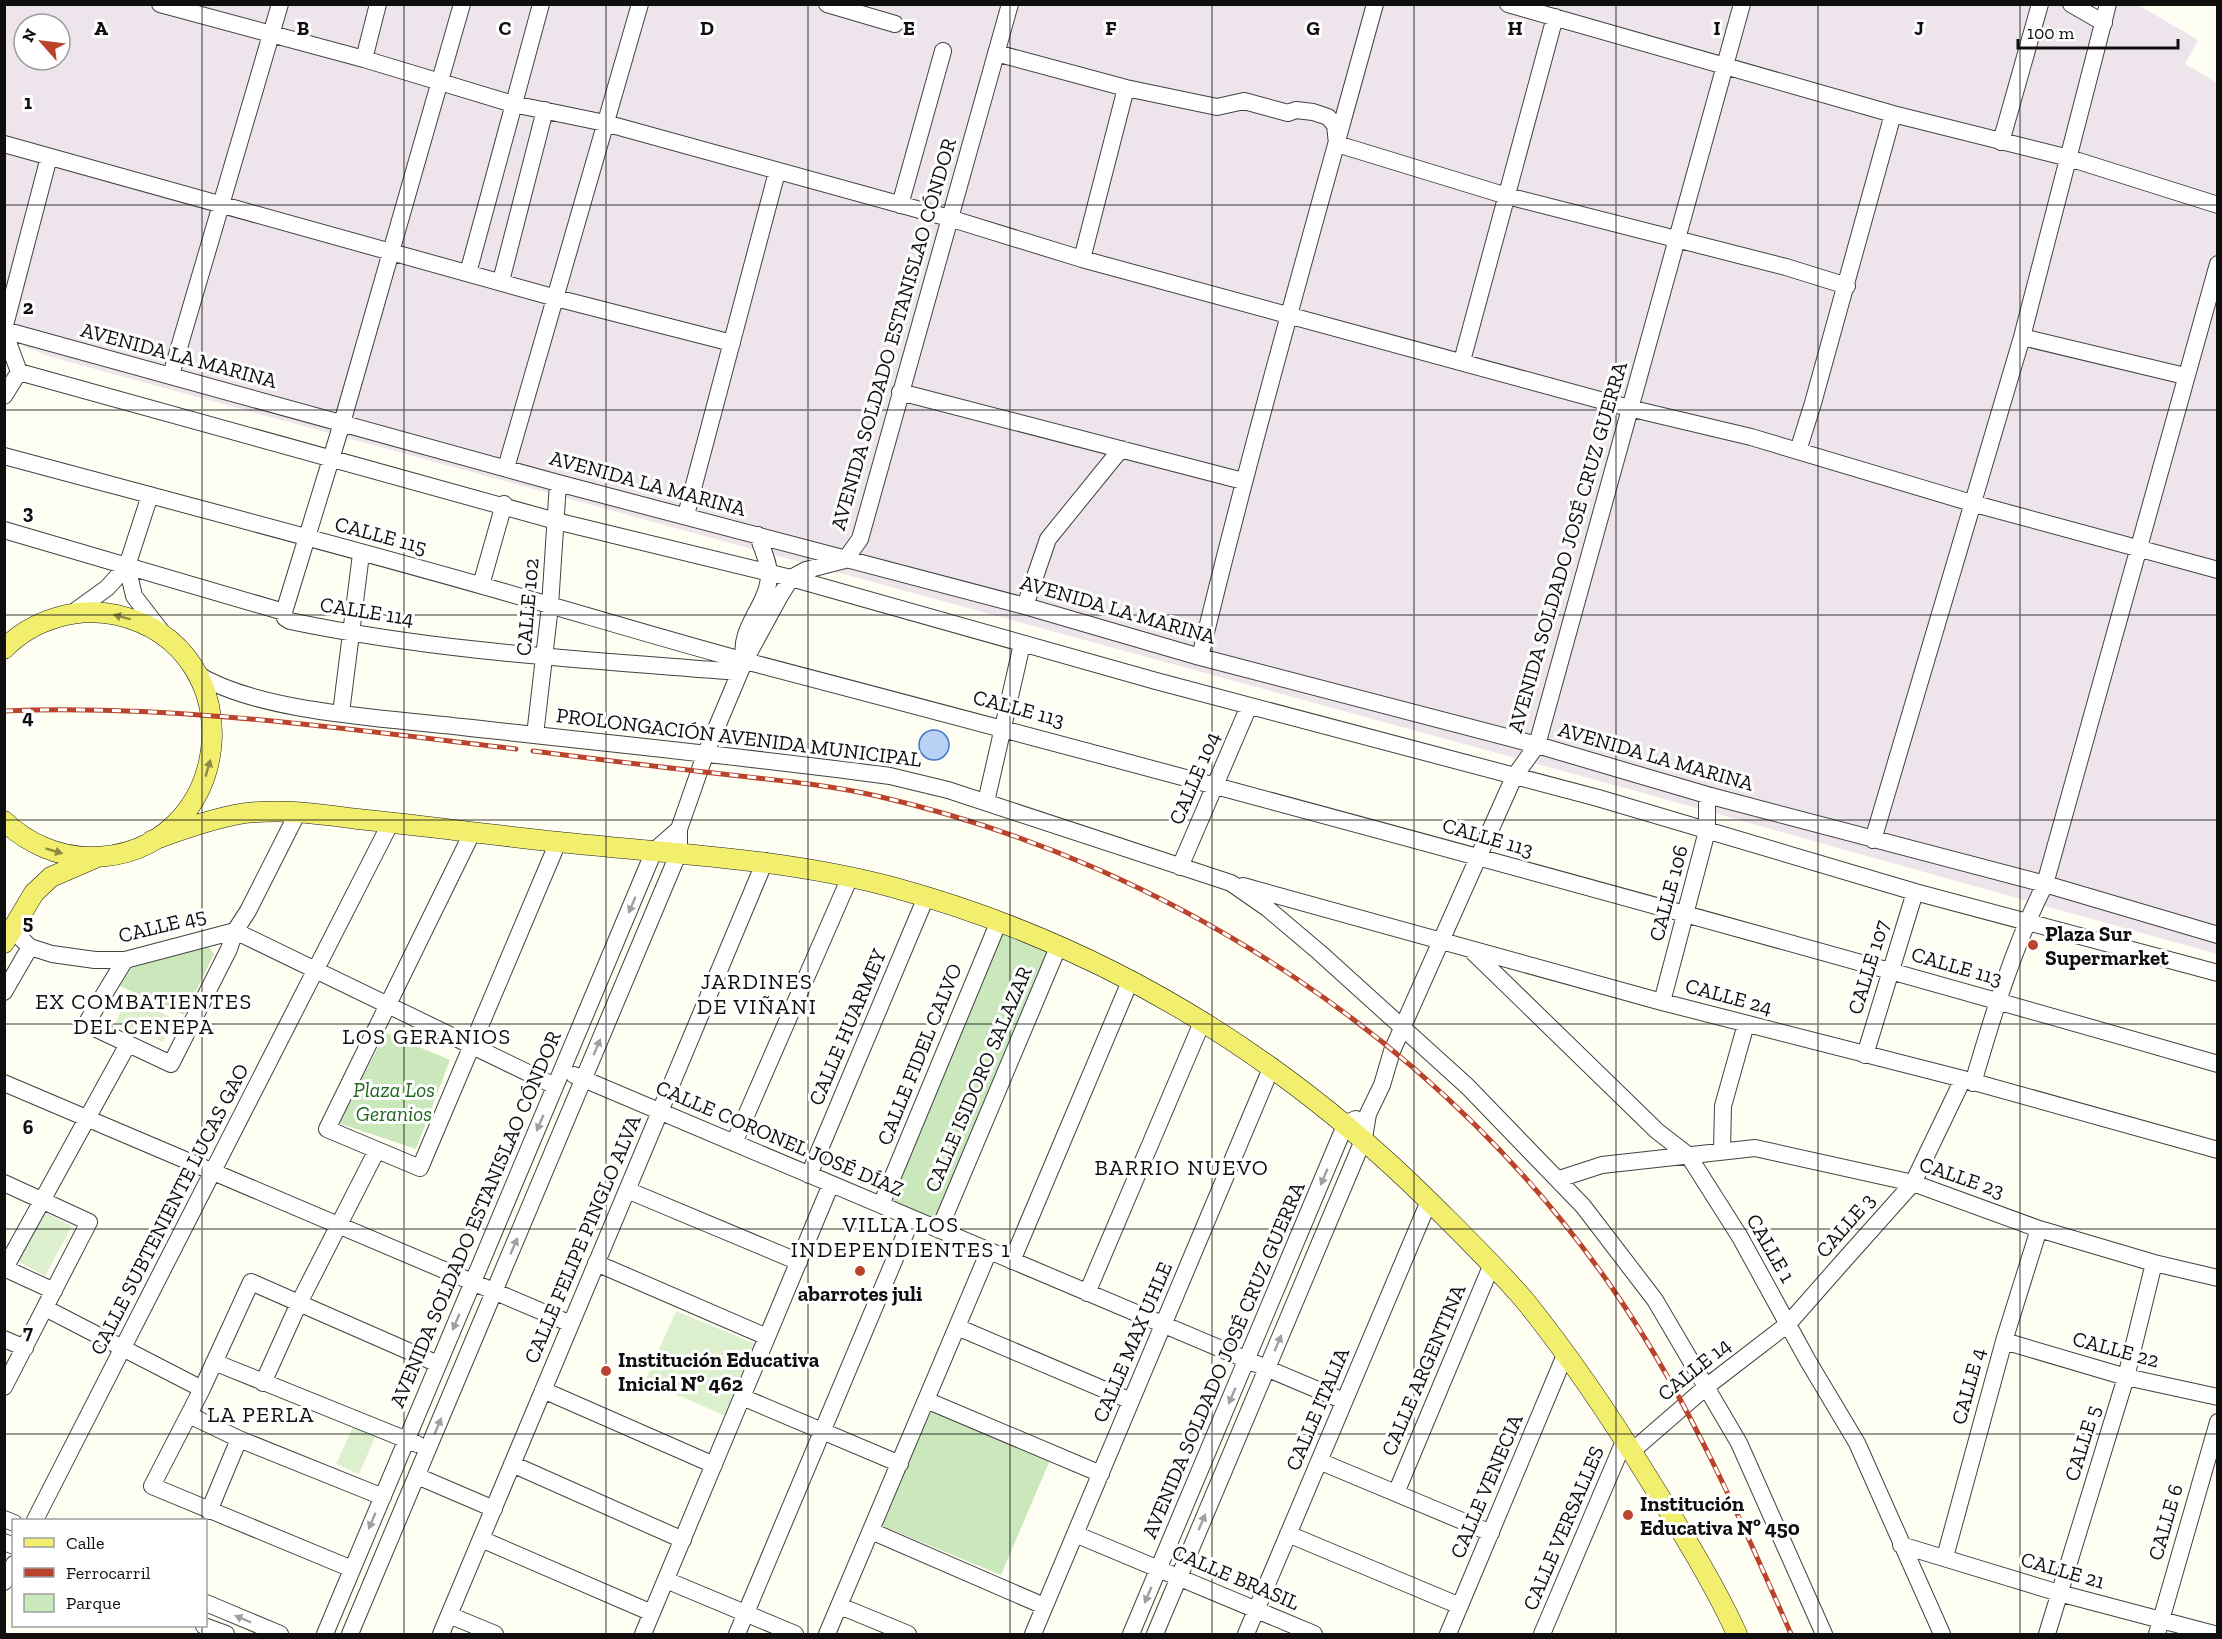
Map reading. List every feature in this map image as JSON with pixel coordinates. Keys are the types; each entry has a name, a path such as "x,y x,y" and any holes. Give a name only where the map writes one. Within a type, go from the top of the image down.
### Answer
{"main road":[{"name":"PROLONGACIÓN AVENIDA MUNICIPAL","path":"4,649 32,628 71,614 100,612 141,623 165,637 185,657 197,674 206,694 213,721 210,764 200,790 184,814 151,841"},
{"name":"PROLONGACIÓN AVENIDA MUNICIPAL","path":"4,821 42,847 69,855 97,857 125,852 151,841 236,814 298,812 558,842 765,861 850,877 926,897 999,921 1059,945 1131,979 1203,1020 1272,1066 1364,1138 1492,1264 1565,1355 1628,1445 1697,1557 1737,1635"},
{"path":"8,937 33,893 51,878 97,857"}],"street":[{"path":"160,4 364,58 513,104 605,123 949,218 1082,259 1629,408 1751,437 1975,504 2217,570"},
{"path":"171,375 280,4"},
{"path":"364,58 378,4"},
{"path":"284,612 332,458 462,4"},
{"path":"468,273 541,4"},
{"path":"506,468 640,4"},
{"path":"827,4 895,24"},
{"name":"AVENIDA SOLDADO ESTANISLAO CÓNDOR","path":"791,578 806,570 845,560 860,539 1010,4"},
{"path":"1200,657 1287,314 1375,4"},
{"path":"1508,4 1893,114 2069,158 2217,205"},
{"name":"AVENIDA SOLDADO JOSÉ CRUZ GUERRA","path":"1155,1635 1364,1138 1368,1114 1382,1085 1392,1052 1514,777 1537,745 1629,408 1679,239 1742,4"},
{"path":"2001,142 2040,4"},
{"path":"2071,4 2104,22"},
{"path":"1873,840 1975,504 2022,337 2108,4"},
{"path":"1461,361 1555,17"},
{"path":"900,205 943,51"},
{"path":"996,53 1126,88 1217,107 1244,101 1288,112 1296,110 1313,112 1328,117 1335,125 1337,144"},
{"path":"1082,259 1126,88"},
{"path":"501,281 545,110"},
{"path":"1798,451 1847,286 1893,114"},
{"path":"4,144 556,298 732,343"},
{"path":"1337,144 1507,196 1679,239 1847,286"},
{"path":"19,372 4,330 49,157"},
{"path":"686,515 777,172"},
{"name":"CALLE 3","path":"1788,1324 1913,1183 1968,1081 2027,920 2045,884 2140,549 2217,264"},
{"name":"AVENIDA LA MARINA","path":"4,330 558,483 1025,606 1200,657 1537,745 1707,795 2216,930"},
{"path":"2022,337 2185,376"},
{"path":"4,396 19,372"},
{"path":"19,372 504,504 556,521 791,578 1249,706 1598,798 1915,892 2027,920 2217,973"},
{"path":"900,392 1243,481"},
{"path":"1025,606 1048,539 1121,449"},
{"name":"CALLE 115","path":"4,456 482,585 742,666"},
{"name":"CALLE 102","path":"534,735 550,606 558,483"},
{"path":"71,614 107,588 127,566 150,495"},
{"name":"CALLE 102","path":"482,585 504,504"},
{"name":"CALLE 114","path":"5,531 284,612 285,618 290,621 351,634 545,657 742,666"},
{"path":"742,666 742,647 745,636 767,588 770,574 758,535"},
{"path":"341,713 361,554"},
{"path":"127,566 134,596 165,637"},
{"path":"350,1635 679,852 680,830 705,755 742,666 791,578"},
{"path":"986,802 1022,644"},
{"name":"CALLE 113","path":"742,666 1002,727 1890,970 2217,1064"},
{"name":"PROLONGACIÓN AVENIDA MUNICIPAL","path":"197,674 220,687 242,694 341,713 890,776 986,802 1231,883 1267,908 1403,1028 1498,1116 1559,1179 1655,1300 1738,1443 1824,1635"},
{"name":"CALLE 104","path":"1180,867 1249,706"},
{"name":"CALLE 106","path":"1662,1002 1707,831 1707,795"},
{"path":"124,960 86,1024 171,1064 229,949 235,931 248,911 298,812"},
{"name":"CALLE SUBTENIENTE LUCAS GAO","path":"36,1519 391,822"},
{"name":"AVENIDA SOLDADO ESTANISLAO CÓNDOR","path":"325,1635 654,851 680,830"},
{"path":"473,831 327,1129 420,1168 558,842"},
{"name":"CALLE FELIPE PINGLO ALVA","path":"441,1635 765,861"},
{"path":"734,1143 850,877"},
{"name":"CALLE 24","path":"1231,883 1441,939 1470,950 1662,1002 1968,1081 2217,1150"},
{"name":"CALLE 107","path":"1865,1055 1915,892"},
{"name":"CALLE HUARMEY","path":"809,1175 926,897"},
{"name":"CALLE FIDEL CALVO","path":"881,1205 999,921"},
{"path":"235,931 315,972 555,1086"},
{"name":"CALLE 45","path":"30,947 63,956 124,960 235,931"},
{"path":"4,992 30,947 8,937"},
{"name":"CALLE ISIDORO SALAZAR","path":"939,1230 1059,945"},
{"name":"CALLE 1","path":"1470,950 1657,1131 1688,1155 1740,1237 1857,1443 1901,1545 1935,1633"},
{"path":"1012,1261 1131,979"},
{"path":"1088,1293 1203,1020"},
{"path":"1722,1151 1723,1106 1746,1024"},
{"path":"54,1291 5,1268 85,1117 128,1044"},
{"name":"CALLE MAX UHLE","path":"1033,1635 1272,1066"},
{"name":"CALLE CORONEL JOSÉ DÍAZ","path":"562,1070 1344,1401"},
{"path":"4,1083 571,1324"},
{"path":"1346,1123 1368,1114"},
{"name":"AVENIDA SOLDADO JOSÉ CRUZ GUERRA","path":"1131,1635 1346,1123"},
{"name":"CALLE 23","path":"1559,1179 1602,1165 1755,1148 1913,1183 2038,1229 2154,1263 2217,1278"},
{"path":"263,1383 299,1303 377,1150"},
{"path":"4,1183 90,1222 4,1387"},
{"path":"643,1635 831,1184"},
{"path":"627,1190 799,1262"},
{"name":"CALLE ITALIA","path":"1246,1635 1429,1201"},
{"path":"737,1635 912,1218"},
{"name":"CALLE 4","path":"1945,1557 2004,1341 2038,1229"},
{"path":"827,1635 989,1251"},
{"path":"597,1263 768,1337"},
{"name":"CALLE 5","path":"2047,1635 2126,1377 2154,1263"},
{"name":"CALLE ARGENTINA","path":"1396,1493 1492,1264"},
{"path":"352,1569 152,1486 202,1389 251,1282 438,1364"},
{"path":"45,1308 202,1389"},
{"name":"CALLE 14","path":"1628,1445 1788,1324"},
{"path":"957,1328 1131,1401"},
{"path":"4,1338 24,1348"},
{"name":"CALLE 22","path":"2004,1341 2126,1377 2217,1397"},
{"name":"CALLE VENECIA","path":"1448,1635 1565,1355"},
{"path":"214,1362 428,1449"},
{"path":"543,1390 714,1465"},
{"path":"742,1397 900,1464"},
{"path":"926,1400 1101,1473"},
{"path":"189,1415 239,1439 383,1497"},
{"name":"CALLE 6","path":"2159,1627 2217,1422"},
{"path":"209,1511 239,1439"},
{"name":"CALLE VERSALLES","path":"1542,1635 1628,1445"},
{"path":"1319,1461 1491,1533"},
{"path":"512,1464 683,1539"},
{"path":"417,1476 494,1509"},
{"path":"871,1532 1044,1606"},
{"name":"CALLE BRASIL","path":"1075,1534 1314,1635"},
{"path":"1288,1534 1460,1606"},
{"path":"481,1539 652,1613"},
{"name":"CALLE 21","path":"1901,1545 2059,1593 2159,1627 2214,1635"},
{"path":"4,1582 12,1568"},
{"path":"666,1580 795,1635"},
{"path":"207,1604 280,1635"},
{"path":"840,1606 908,1635"},
{"path":"449,1615 495,1635"},
{"path":"206,1627 226,1635"}],"shaded area":[{"path":"2087,4 2096,10 2104,5 2138,5 2198,40 2185,64 2217,83 2217,954 1625,788 48,356 5,338 4,5"}],"green space":[{"path":"1000,931 1048,953 935,1220 889,1200"},
{"path":"208,946 214,954 184,1015 120,986 131,968"},
{"path":"127,997 173,1018 163,1042 116,1022"},
{"name":"Plaza Los Geranios","path":"386,1033 450,1060 416,1149 338,1123"},
{"path":"40,1210 72,1226 45,1276 14,1259"},
{"path":"676,1311 758,1345 726,1416 645,1381"},
{"path":"933,1407 1050,1460 1001,1575 880,1525"},
{"path":"353,1427 375,1437 359,1474 336,1464"}],"water":[{"path":"934,730 940,731 948,739 948,751 940,759 934,760 928,759 920,751 919,745 920,739 928,731"}],"railway":[{"path":"4,711 133,711 197,715 325,726 516,749"},
{"path":"533,751 838,788 877,796 987,827 1095,868 1199,919 1298,979 1391,1049 1476,1126 1554,1211 1623,1304 1671,1383 1714,1465 1791,1634"}],"place":[{"name":"Plaza Sur Supermarket","path":"2033,945"},
{"name":"abarrotes juli","path":"860,1271"},
{"name":"Institución Educativa Inicial Nº 462","path":"606,1371"},
{"name":"Institución Educativa Nº 450","path":"1628,1515"}],"district":[{"name":"JARDINES DE VIÑANI","path":"757,994"},
{"name":"EX COMBATIENTES DEL CENEPA","path":"144,1014"},
{"name":"LOS GERANIOS","path":"427,1036"},
{"name":"BARRIO NUEVO","path":"1182,1167"},
{"name":"VILLA LOS INDEPENDIENTES 1","path":"901,1236"},
{"name":"LA PERLA","path":"261,1414"}]}
